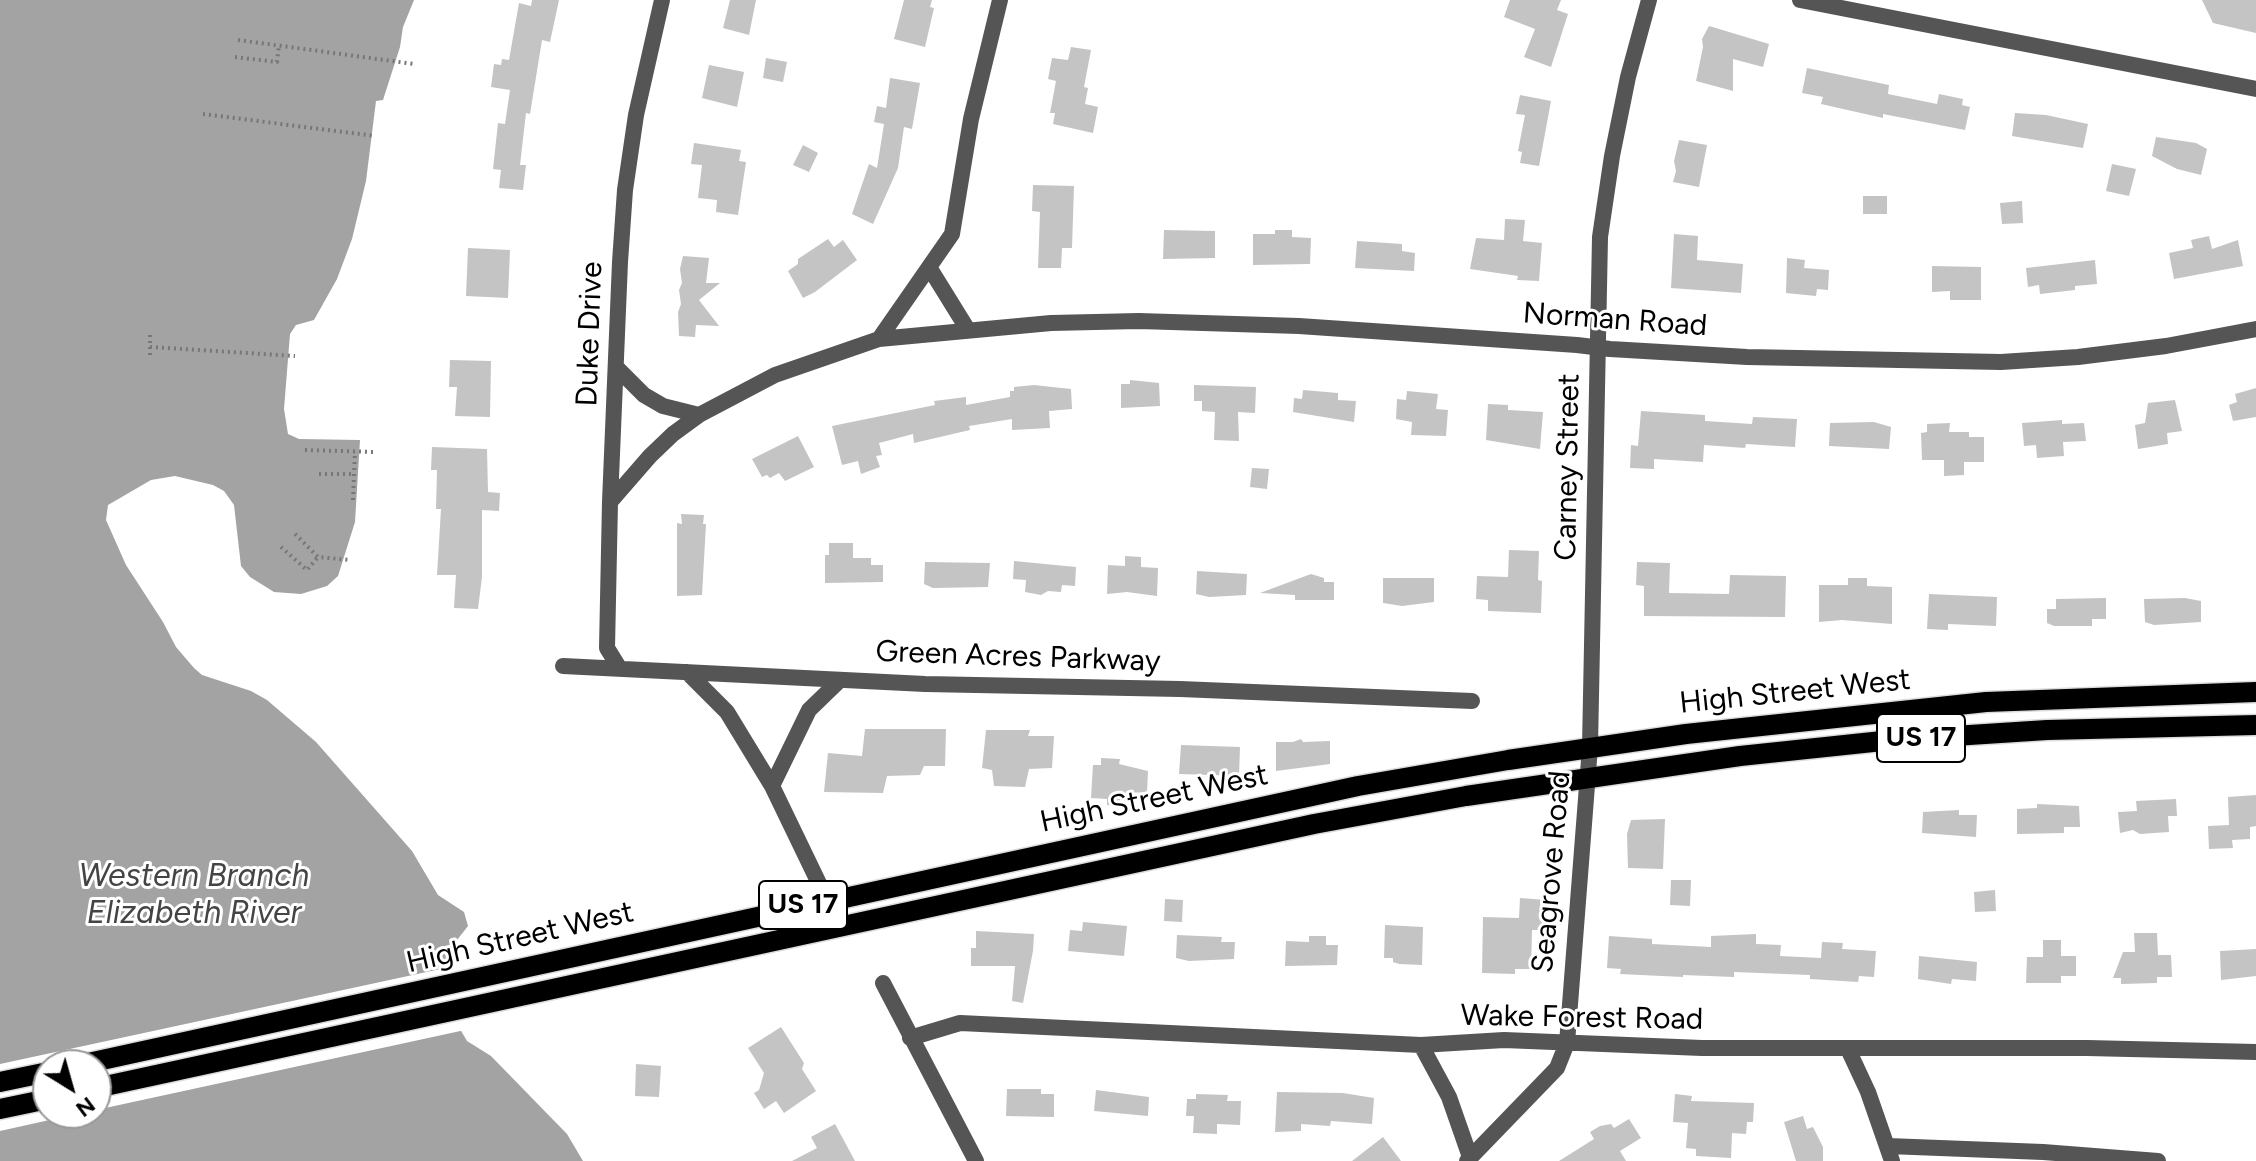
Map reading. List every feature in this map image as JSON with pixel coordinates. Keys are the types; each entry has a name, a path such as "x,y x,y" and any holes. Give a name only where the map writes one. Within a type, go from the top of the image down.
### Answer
{"main road":[{"name":"High Street West","path":"112,1058 1358,786 1686,734 1986,702 2256,692"},
{"name":"High Street West","path":"112,1085 1314,824 1588,776 1892,740 2047,730 2256,725"},
{"path":"0,1082 32,1075"},
{"path":"0,1109 32,1102"}],"street":[{"name":"Duke Drive","path":"620,669 607,648 610,502 625,190 636,115 662,0"},
{"path":"879,339 952,234 971,119 1000,0"},
{"name":"Carney Street","path":"1590,747 1600,237 1628,77 1649,0"},
{"path":"1800,0 2256,89"},
{"path":"929,267 968,330"},
{"name":"Norman Road","path":"610,502 650,456 699,415 775,375 879,339 1051,323 1139,321 1299,326 1747,357 2001,362 2078,357 2166,346 2256,329"},
{"path":"616,367 644,395 663,406 699,415"},
{"name":"Green Acres Parkway","path":"563,666 840,680 1472,701"},
{"path":"687,672 727,712 772,786 827,900"},
{"path":"772,786 809,710 840,680"},
{"name":"Seagrove Road","path":"1421,1045 1449,1097 1469,1159 1557,1068 1567,1043 1590,747"},
{"path":"883,983 976,1161"},
{"name":"Wake Forest Road","path":"910,1038 960,1023 1421,1045 1504,1040 1848,1049 2087,1048 2256,1052"},
{"path":"1848,1049 1868,1092 1890,1153 2043,1152 2158,1161"}],"path":[{"path":"238,40 414,64"},
{"path":"235,57 277,62 279,45"},
{"path":"203,114 375,136"},
{"path":"150,335 150,359"},
{"path":"150,347 295,356"},
{"path":"305,450 375,452"},
{"path":"353,500 355,452"},
{"path":"319,474 354,474"},
{"path":"295,534 318,557 350,560"},
{"path":"281,547 307,570 318,557"}],"water":[{"name":"Western Branch Elizabeth River","path":"0,0 414,0 403,27 383,100 376,101 366,181 352,239 337,279 314,320 296,325 290,334 284,409 288,434 299,439 360,440 355,522 338,576 327,586 301,594 274,592 250,577 241,566 234,505 224,491 213,485 175,476 151,480 108,505 106,520 126,565 176,647 194,668 202,675 251,691 267,700 316,742 412,851 438,895 464,912 468,926 453,951 460,1029 467,1041 491,1056 567,1134 583,1161 0,1161"}],"pier":[{"path":"459,965 465,1030 112,1107 112,1049 70,1049"},
{"path":"32,1057 32,1124 0,1131 0,1064"}],"building":[{"path":"532,0 559,0 550,42 542,40 530,114 526,113 520,165 526,165 523,190 499,188 501,170 493,169 498,123 505,124 510,90 491,87 494,64 501,65 502,59 509,60 519,3 531,6"},
{"path":"730,0 756,0 749,35 723,28"},
{"path":"904,0 932,0 930,7 934,8 925,47 894,39"},
{"path":"1510,0 1561,0 1557,10 1568,14 1551,67 1524,57 1535,29 1504,17"},
{"path":"2202,0 2256,0 2256,33 2213,23"},
{"path":"1709,26 1769,44 1763,67 1733,59 1733,91 1696,81 1702,39"},
{"path":"1071,47 1091,50 1084,87 1088,88 1085,104 1098,107 1093,133 1053,124 1055,113 1050,113 1056,81 1048,79 1052,58 1068,60"},
{"path":"766,58 787,62 783,82 763,78"},
{"path":"709,65 744,72 737,107 702,98"},
{"path":"1807,68 1889,85 1888,94 1937,104 1939,94 1963,99 1962,105 1970,107 1965,130 1883,114 1883,118 1821,104 1823,97 1802,93"},
{"path":"890,78 920,83 912,129 904,127 898,168 873,224 852,214 869,164 877,168 884,124 874,122 877,106 886,108"},
{"path":"1520,95 1551,101 1539,166 1520,163 1522,152 1518,151 1525,115 1516,114"},
{"path":"2015,113 2046,115 2088,124 2083,148 2012,136"},
{"path":"2156,137 2196,143 2207,149 2201,175 2177,169 2152,156"},
{"path":"1679,140 1707,145 1699,187 1673,182"},
{"path":"694,143 741,150 739,161 746,162 738,215 716,212 717,200 698,198 702,165 691,164"},
{"path":"803,145 818,153 809,172 793,165"},
{"path":"2112,164 2136,169 2129,196 2106,191"},
{"path":"1033,185 1074,186 1072,248 1062,248 1061,268 1038,268 1040,212 1032,211"},
{"path":"1863,196 1887,196 1887,214 1863,214"},
{"path":"2022,201 2023,223 2002,224 2000,203"},
{"path":"1505,219 1525,220 1523,241 1542,243 1539,281 1517,280 1518,276 1470,269 1476,238 1504,240"},
{"path":"1164,230 1215,231 1215,258 1163,259"},
{"path":"1275,230 1292,230 1292,237 1311,238 1310,264 1253,265 1253,234 1275,234"},
{"path":"1674,234 1698,236 1697,260 1743,264 1741,293 1671,288"},
{"path":"2209,236 2212,249 2238,240 2243,266 2174,279 2169,253 2193,248 2191,240"},
{"path":"828,239 834,247 843,240 857,260 803,298 788,271 798,264 798,259"},
{"path":"1357,241 1402,244 1402,251 1415,253 1414,271 1355,268"},
{"path":"468,248 510,250 508,298 466,296"},
{"path":"683,256 709,258 706,283 720,283 699,300 719,326 696,325 695,337 679,336"},
{"path":"1787,258 1805,260 1804,268 1829,270 1828,290 1817,289 1816,296 1786,293"},
{"path":"2095,260 2097,284 2040,294 2039,285 2028,287 2026,268"},
{"path":"1932,266 1981,267 1981,300 1950,300 1950,291 1932,292"},
{"path":"450,360 491,361 490,417 455,416 457,387 449,387"},
{"path":"1130,380 1159,383 1160,406 1121,408 1121,384 1130,384"},
{"path":"1034,385 1071,389 1072,409 1049,411 1050,428 1012,430 1012,419 969,426 970,430 914,443 913,434 879,443 882,455 876,456 880,467 861,474 858,461 842,465 832,426 935,405 934,401 966,397 966,405 1010,397 1014,387"},
{"path":"1194,385 1256,387 1255,413 1238,412 1239,441 1214,440 1215,412 1202,411 1202,401 1194,401"},
{"path":"2256,388 2256,417 2233,421 2229,405 2237,402 2235,394"},
{"path":"1303,390 1338,393 1338,400 1356,401 1354,422 1293,412 1294,398 1302,399"},
{"path":"1407,391 1438,394 1436,409 1448,410 1446,436 1411,435 1412,422 1396,419 1397,399 1406,400"},
{"path":"2175,400 2182,431 2167,433 2168,444 2138,449 2135,425 2145,423 2148,403"},
{"path":"1488,404 1508,405 1508,410 1543,412 1540,449 1486,440"},
{"path":"1641,411 1705,415 1705,421 1752,424 1753,417 1797,419 1795,447 1704,445 1703,462 1654,459 1654,469 1630,468 1631,445 1638,446"},
{"path":"2062,420 2062,424 2084,423 2086,441 2063,442 2064,456 2037,458 2036,445 2024,446 2022,423"},
{"path":"1874,422 1891,427 1889,449 1829,446 1830,423"},
{"path":"1950,423 1949,432 1969,432 1969,437 1984,437 1984,462 1964,462 1964,475 1944,476 1944,460 1922,460 1921,433 1927,432 1927,424"},
{"path":"798,436 814,467 785,481 779,473 770,478 767,475 762,477 752,459"},
{"path":"432,447 487,449 488,492 500,493 499,511 482,510 482,577 478,609 454,608 456,575 437,575 441,509 436,509 437,470 431,470"},
{"path":"1252,468 1269,469 1267,489 1250,487"},
{"path":"681,514 704,515 702,595 677,596 677,523 682,524"},
{"path":"829,543 853,543 853,558 871,558 871,565 883,565 883,582 825,583 825,555 829,555"},
{"path":"1509,550 1539,551 1541,613 1488,611 1488,600 1476,599 1477,576 1508,577"},
{"path":"1125,556 1141,557 1141,567 1158,568 1157,596 1127,592 1107,594 1108,565 1125,566"},
{"path":"1014,561 1076,567 1075,586 1062,585 1061,592 1048,591 1041,595 1025,592 1026,580 1013,579"},
{"path":"925,562 990,563 988,587 933,588 924,584"},
{"path":"1637,562 1670,563 1669,593 1729,594 1730,575 1786,576 1785,617 1644,616 1644,586 1636,585"},
{"path":"1197,571 1247,574 1246,595 1209,597 1196,594"},
{"path":"1311,574 1324,578 1324,582 1334,582 1334,600 1295,600 1295,595 1260,593"},
{"path":"1383,578 1434,578 1434,602 1402,606 1383,603"},
{"path":"1848,578 1867,578 1867,586 1892,587 1892,624 1842,620 1819,622 1819,585 1848,585"},
{"path":"1929,594 1997,597 1996,626 1948,624 1948,630 1927,629"},
{"path":"2106,598 2106,619 2092,619 2092,626 2054,626 2047,623 2047,609 2056,609 2056,599"},
{"path":"2185,598 2201,601 2201,622 2154,625 2145,622 2144,599"},
{"path":"865,729 946,729 945,766 924,766 920,775 887,776 883,793 824,792 828,753 862,756"},
{"path":"986,730 1030,730 1028,736 1054,736 1052,768 1029,769 1025,787 994,786 992,770 982,768"},
{"path":"1301,739 1303,742 1330,741 1330,764 1276,771 1276,742"},
{"path":"1181,745 1240,747 1239,776 1179,774"},
{"path":"1101,758 1120,759 1119,764 1148,771 1147,793 1126,792 1125,806 1107,805 1107,799 1091,798 1093,765 1101,765"},
{"path":"2256,795 2256,826 2250,827 2250,839 2232,840 2233,848 2209,849 2208,826 2229,825 2228,797"},
{"path":"2176,799 2177,816 2168,816 2169,832 2140,834 2133,830 2120,833 2118,812 2137,811 2136,801"},
{"path":"2037,804 2079,806 2080,827 2064,827 2064,833 2017,834 2017,809 2037,808"},
{"path":"1959,810 1959,815 1977,815 1976,837 1922,833 1923,812"},
{"path":"1665,819 1663,869 1628,868 1627,834 1631,820"},
{"path":"1671,880 1691,880 1690,906 1670,905"},
{"path":"1995,890 1996,911 1975,912 1974,892"},
{"path":"1520,898 1546,900 1544,930 1532,930 1531,969 1515,969 1515,974 1482,973 1483,917 1519,918"},
{"path":"1165,899 1183,900 1182,922 1164,921"},
{"path":"1083,922 1127,926 1124,956 1068,951 1070,930 1082,931"},
{"path":"1385,925 1423,927 1422,965 1399,964 1393,962 1393,958 1384,958"},
{"path":"976,931 1034,934 1023,1003 1012,1001 1015,966 971,966 971,948 976,948"},
{"path":"2134,933 2157,933 2158,955 2171,955 2172,977 2157,977 2157,983 2121,984 2121,978 2113,978 2123,952 2135,952"},
{"path":"1756,934 1756,944 1781,945 1780,956 1821,958 1822,942 1843,943 1842,949 1876,951 1874,977 1859,976 1858,982 1810,979 1810,975 1734,972 1734,977 1683,977 1620,974 1621,969 1607,968 1609,936 1652,939 1652,944 1711,947 1711,936"},
{"path":"1177,935 1222,937 1221,942 1235,942 1234,959 1189,961 1176,958"},
{"path":"1309,936 1326,936 1326,945 1338,945 1337,965 1285,966 1286,941 1309,942"},
{"path":"2043,940 2061,940 2061,956 2076,956 2076,976 2061,976 2061,983 2026,983 2027,957 2043,957"},
{"path":"2256,949 2256,976 2221,980 2220,951"},
{"path":"1919,956 1977,962 1976,981 1952,979 1951,984 1918,979"},
{"path":"781,1027 804,1063 802,1069 816,1091 784,1113 776,1101 764,1109 754,1093 759,1090 764,1073 748,1048"},
{"path":"636,1064 661,1066 659,1097 635,1096"},
{"path":"1007,1089 1041,1089 1041,1094 1054,1094 1054,1117 1006,1116"},
{"path":"1096,1090 1149,1097 1148,1116 1094,1111"},
{"path":"1277,1092 1343,1093 1374,1098 1372,1124 1331,1121 1330,1126 1301,1124 1301,1131 1275,1132"},
{"path":"1196,1094 1228,1095 1227,1101 1241,1101 1240,1125 1217,1124 1217,1134 1193,1133 1194,1116 1186,1116 1187,1099 1196,1099"},
{"path":"1675,1094 1692,1096 1691,1101 1754,1103 1753,1122 1747,1122 1746,1134 1732,1133 1731,1158 1696,1156 1696,1149 1686,1148 1688,1123 1673,1122"},
{"path":"1803,1116 1807,1129 1813,1127 1823,1147 1823,1161 1796,1161 1784,1122"},
{"path":"1629,1119 1641,1138 1620,1151 1626,1161 1559,1161 1594,1139 1590,1132 1600,1126 1611,1124 1614,1128"},
{"path":"835,1124 855,1161 792,1161 817,1148 811,1137"},
{"path":"1383,1137 1401,1161 1352,1161"}]}
